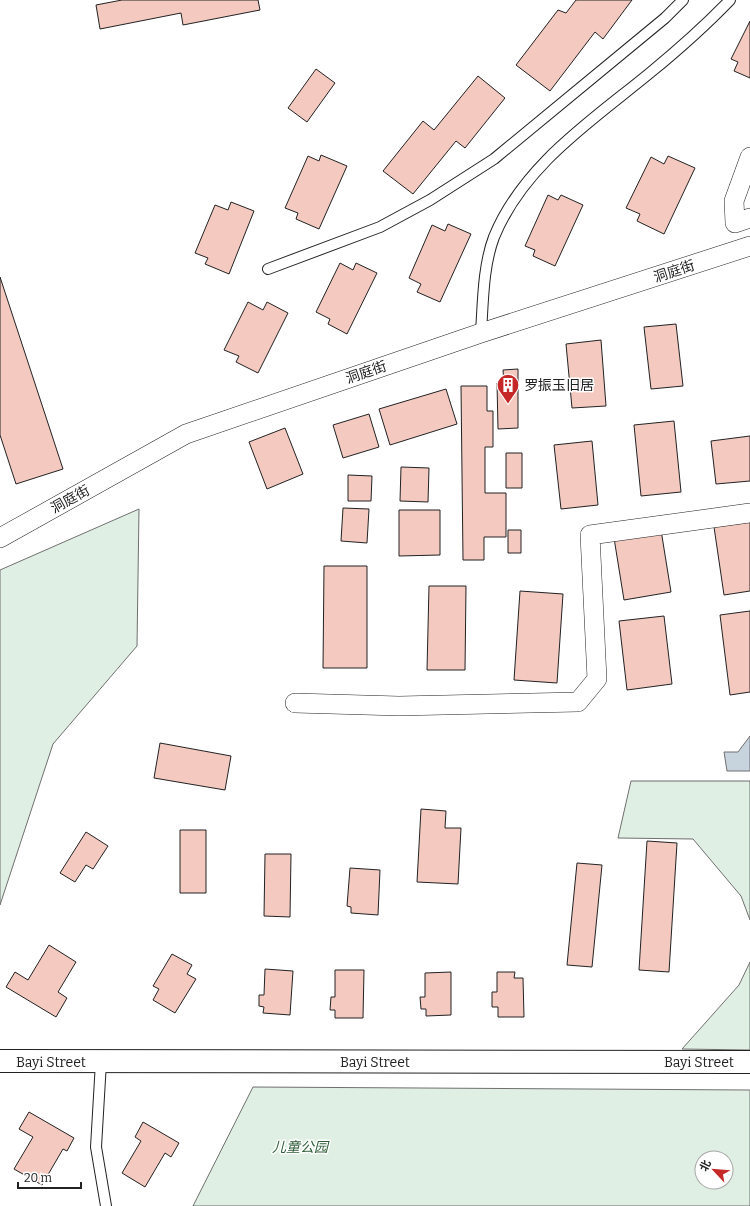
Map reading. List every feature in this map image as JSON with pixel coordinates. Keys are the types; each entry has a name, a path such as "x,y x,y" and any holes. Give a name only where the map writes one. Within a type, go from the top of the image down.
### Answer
{"street":[{"path":"750,157 734,201 735,223 750,218"},
{"name":"洞庭街","path":"0,538 186,434 481,333 750,246"},
{"path":"295,703 399,706 578,702 597,679 590,535 750,513"},
{"name":"Bayi Street","path":"0,1061 750,1062"}],"lane":[{"path":"268,269 380,227 430,200 494,159 665,18 683,0"},
{"path":"481,333 484,282 494,238 512,204 538,167 572,136 693,37 730,0"},
{"path":"101,1062 96,1147 106,1206"}],"green space":[{"path":"139,509 137,646 53,744 0,905 0,570"},
{"path":"631,781 750,781 750,920 741,896 693,839 618,838"},
{"path":"750,962 750,1050 682,1049 739,985"},
{"name":"儿童公园","path":"253,1087 750,1090 750,1206 193,1206"}],"shaded area":[{"path":"750,736 750,771 727,771 724,752 738,752"}],"building":[{"path":"122,0 258,0 260,10 183,25 181,13 100,29 96,5"},
{"path":"576,0 632,0 603,39 595,32 550,91 516,65 558,10 566,13"},
{"path":"750,21 750,78 734,71 738,62 731,59"},
{"path":"316,69 335,83 307,122 288,108"},
{"path":"478,76 505,98 465,148 456,141 413,194 383,171 423,121 434,130"},
{"path":"321,155 347,166 319,229 296,219 298,213 285,208 308,156 319,161"},
{"path":"668,156 695,168 664,234 637,221 640,214 626,208 651,157 664,164"},
{"path":"548,195 558,200 561,195 583,205 555,266 533,256 535,250 525,246"},
{"path":"231,202 254,211 229,274 205,264 208,258 195,253 215,205 228,210"},
{"path":"448,224 471,234 440,302 417,292 421,284 409,278 432,225 445,231"},
{"path":"340,263 353,270 356,263 377,273 347,334 328,324 330,319 316,312"},
{"path":"0,277 63,469 16,484 0,435"},
{"path":"248,302 263,310 267,302 288,313 258,373 236,362 239,356 224,350"},
{"path":"676,324 683,386 651,389 644,327"},
{"path":"601,340 606,406 572,408 566,344"},
{"name":"罗振玉旧居","path":"518,369 518,428 498,429 497,383 504,383 503,370"},
{"path":"461,386 487,386 487,411 493,411 493,447 485,447 485,493 506,493 506,537 484,537 484,560 463,560"},
{"path":"446,389 457,424 390,445 379,409"},
{"path":"369,414 379,447 343,458 333,425"},
{"path":"674,421 681,492 641,496 634,425"},
{"path":"285,428 303,474 267,489 249,442"},
{"path":"750,436 750,481 716,484 711,441"},
{"path":"592,441 598,505 561,509 554,445"},
{"path":"506,453 522,453 522,488 506,488"},
{"path":"401,467 429,468 428,502 400,501"},
{"path":"348,475 372,476 371,501 348,501"},
{"path":"343,508 369,509 367,543 341,541"},
{"path":"399,510 440,510 440,555 399,556"},
{"path":"750,522 750,591 724,595 714,527"},
{"path":"508,530 521,530 521,553 508,553"},
{"path":"661,530 671,592 624,600 614,538"},
{"path":"324,566 367,566 367,668 323,668"},
{"path":"429,586 466,586 465,670 427,670"},
{"path":"520,591 563,594 557,683 514,680"},
{"path":"750,611 750,692 730,695 720,615"},
{"path":"664,616 672,684 627,690 619,621"},
{"path":"160,743 231,756 225,790 154,778"},
{"path":"421,809 446,811 445,828 461,828 458,884 417,882"},
{"path":"180,830 206,830 206,893 180,893"},
{"path":"86,832 108,846 93,869 86,865 75,882 60,873"},
{"path":"647,841 677,843 669,972 639,970"},
{"path":"265,854 291,854 290,917 264,916"},
{"path":"577,863 602,865 592,967 567,965"},
{"path":"350,868 380,870 378,915 351,913 351,907 347,906"},
{"path":"49,945 76,962 58,992 67,998 56,1017 6,987 15,972 28,980"},
{"path":"172,954 192,965 187,974 196,979 175,1013 153,1000 159,989 153,986"},
{"path":"265,969 293,971 290,1015 263,1013 264,1007 259,1006 259,995 264,995"},
{"path":"335,970 364,970 363,1018 335,1018 335,1010 330,1010 331,997 335,997"},
{"path":"451,972 451,1015 426,1016 426,1009 421,1009 420,997 425,997 425,973"},
{"path":"497,972 515,972 514,978 523,978 524,1017 498,1017 498,1007 492,1007 492,992 497,992"},
{"path":"29,1112 74,1138 67,1151 63,1149 42,1185 14,1169 33,1137 19,1129"},
{"path":"143,1122 179,1143 171,1157 165,1153 145,1187 122,1173 141,1141 135,1137"}],"place":[{"name":"罗振玉旧居","path":"508,404"}]}
